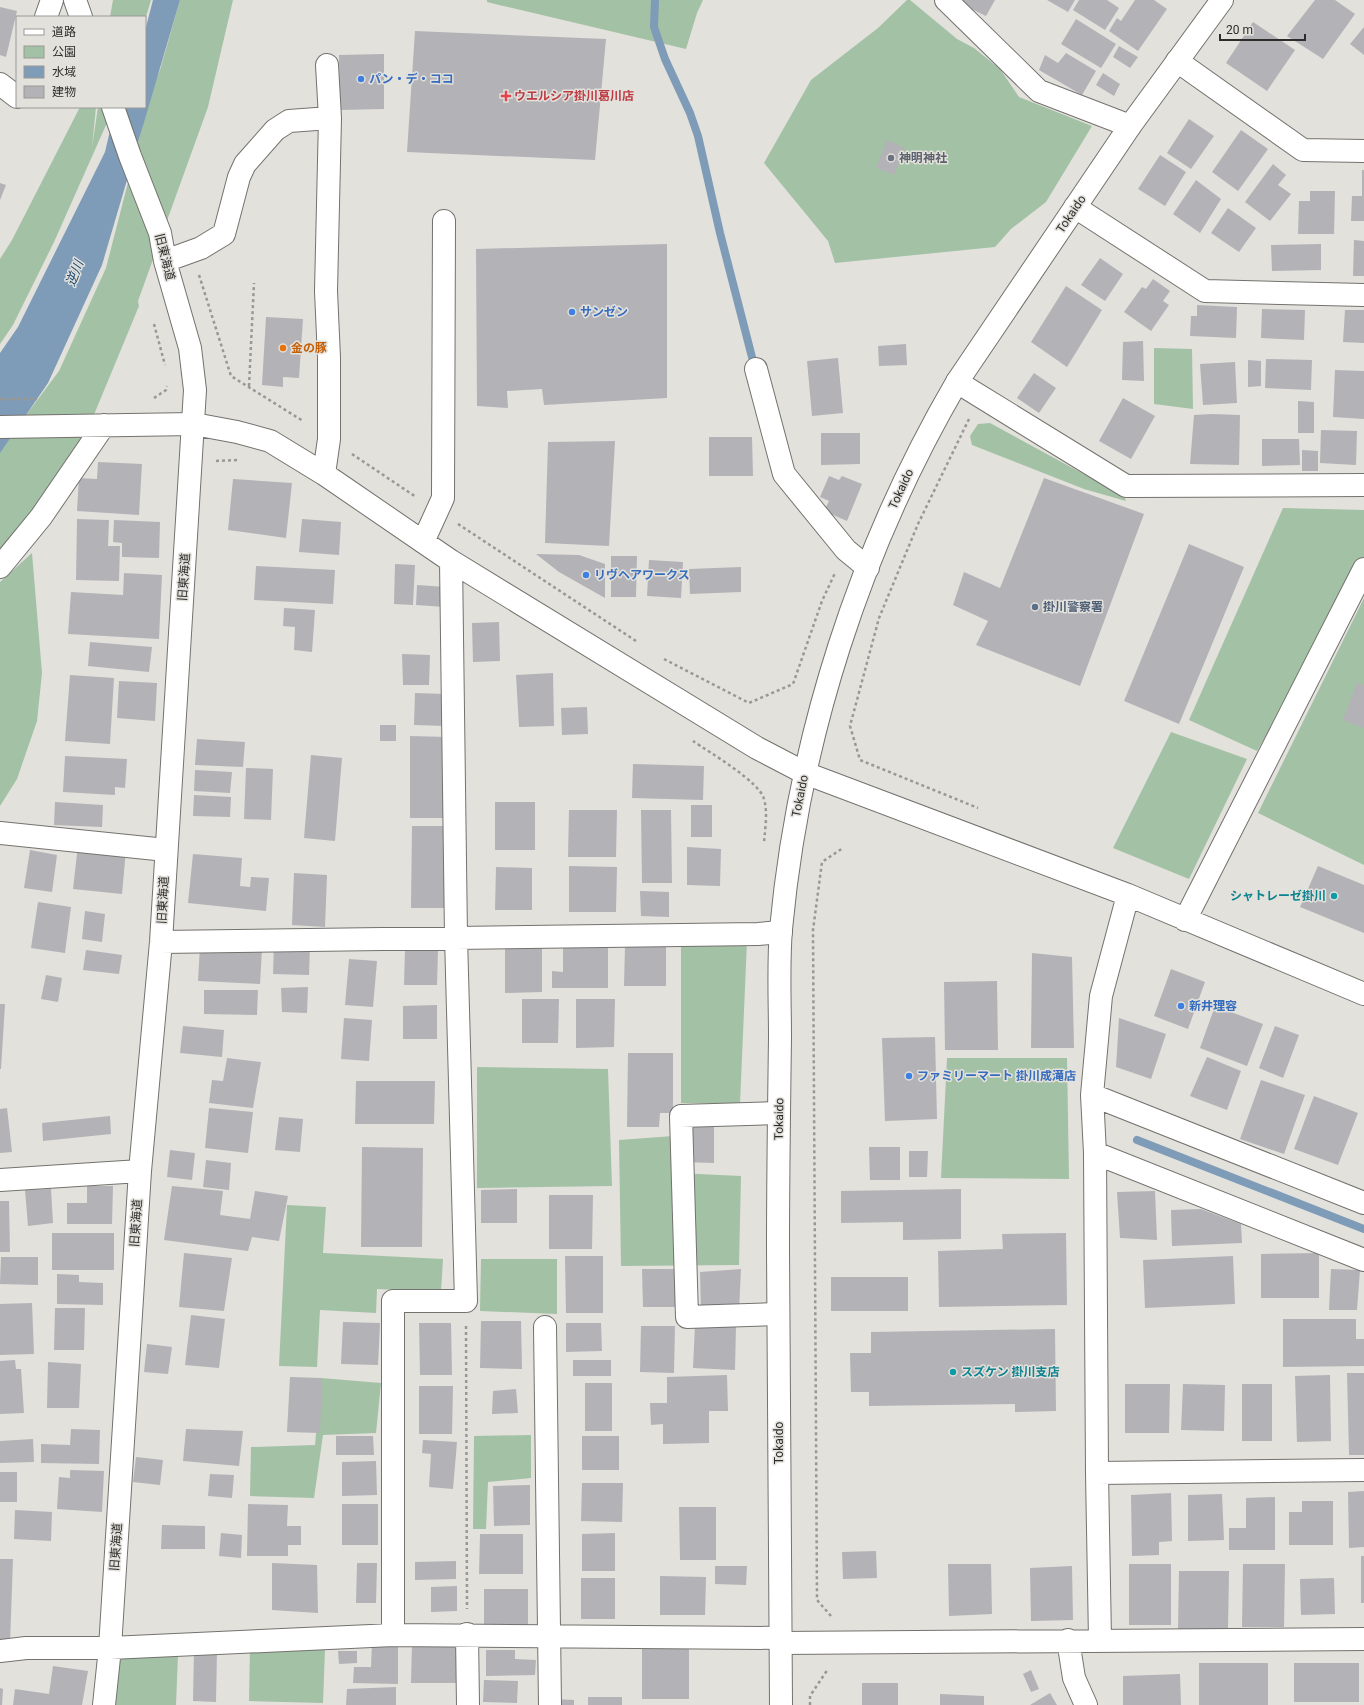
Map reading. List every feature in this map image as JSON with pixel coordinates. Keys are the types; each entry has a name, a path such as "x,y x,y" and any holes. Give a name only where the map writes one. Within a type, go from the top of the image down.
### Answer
{"street":[{"path":"46,16 52,0"},
{"path":"946,0 1039,91 1130,126"},
{"name":"Tokaido","path":"781,1705 778,1314 781,932 794,832 805,773 822,704 852,608 891,511 933,422 957,382 1130,126 1222,0"},
{"path":"1177,61 1303,150 1364,151"},
{"path":"324,474 329,439 329,358 326,291 330,118 327,65"},
{"path":"0,84 16,96"},
{"name":"旧東海道","path":"104,1705 110,1648 140,1171 161,942 195,390 190,348 165,261 160,233 113,108"},
{"path":"165,261 206,246 224,234 239,177 245,164 274,130 289,121 330,118"},
{"path":"1076,207 1206,291 1364,295"},
{"path":"423,542 443,498 444,221"},
{"path":"756,369 784,474 846,550 868,568"},
{"path":"957,382 1126,486 1364,485"},
{"path":"0,427 194,424 237,432 270,442 324,474 451,561 757,748 805,773 1128,895 1364,994"},
{"path":"0,567 41,517 104,425"},
{"path":"393,1635 393,1301 466,1301 456,937 451,561"},
{"path":"1185,920 1364,569"},
{"path":"0,833 166,850"},
{"path":"1100,1640 1097,1473 1096,1153 1092,1095 1101,996 1128,895"},
{"path":"161,942 758,934 781,932"},
{"path":"1092,1095 1364,1203"},
{"path":"778,1314 687,1317 681,1116 779,1113"},
{"path":"1096,1153 1364,1260"},
{"path":"0,1180 140,1171"},
{"path":"545,1327 550,1705"},
{"path":"1097,1473 1364,1470"},
{"path":"0,1651 26,1648 110,1648 393,1635 467,1634 830,1643 1068,1640 1364,1639"},
{"path":"467,1634 468,1705"},
{"path":"1068,1640 1074,1678 1086,1705"}],"path":[{"path":"191,252 231,376"},
{"path":"249,386 254,283"},
{"path":"154,323 165,368"},
{"path":"156,398 166,390 167,380"},
{"path":"981,396 918,524 879,618 850,726 860,760 984,811"},
{"path":"438,511 642,645"},
{"path":"662,658 749,703"},
{"path":"810,1705 810,1696 828,1671 831,1615 817,1600 813,930 822,862 843,848"},
{"path":"466,1301 467,1634"}],"green space":[{"path":"113,0 151,0 146,17 110,16"},
{"path":"180,0 233,0 208,107 138,301 139,306 69,475 0,566 0,450 59,371 106,268 148,99 160,70"},
{"path":"487,0 703,0 697,13 686,49 499,5 487,2"},
{"path":"907,0 910,0 957,39 974,48 1000,69 1019,97 1092,126 1046,202 1011,229 995,247 835,263 828,241 764,163 811,80 878,28"},
{"path":"79,108 96,108 92,147 98,108 114,108 54,242 13,325 0,344 0,259 12,240"},
{"path":"1154,348 1192,349 1193,409 1154,404"},
{"path":"990,423 1124,496 1126,501 1084,489 972,445 970,436 978,424"},
{"path":"1283,508 1364,510 1364,563 1257,751 1189,720"},
{"path":"32,553 42,673 37,721 17,779 0,806 0,582"},
{"path":"1364,598 1364,865 1258,813"},
{"path":"1171,732 1247,759 1189,879 1113,848"},
{"path":"747,941 740,1104 681,1103 681,944"},
{"path":"947,1058 1067,1058 1069,1179 941,1178"},
{"path":"477,1067 608,1069 612,1186 477,1188"},
{"path":"673,1136 677,1173 741,1176 739,1265 621,1266 619,1140"},
{"path":"287,1205 326,1207 323,1253 443,1259 441,1292 377,1289 376,1313 320,1310 317,1367 279,1366"},
{"path":"481,1259 557,1259 557,1314 480,1311"},
{"path":"321,1378 381,1383 376,1433 323,1435 314,1498 250,1496 251,1447 315,1445"},
{"path":"531,1435 531,1478 488,1482 486,1529 473,1529 474,1436"},
{"path":"250,1647 325,1649 323,1703 249,1701"},
{"path":"119,1652 178,1655 176,1705 116,1705"}],"water":[{"name":"逆川","path":"153,0 180,0 102,265 48,383 0,453 0,353 18,327 105,152 109,135 120,108 146,108 146,27"}],"building":[{"path":"953,0 995,0 986,16"},
{"path":"1047,0 1075,0 1068,12"},
{"path":"1079,0 1107,0 1119,8 1105,30 1073,10"},
{"path":"1135,0 1154,0 1167,9 1138,51 1109,31 1117,18 1121,21"},
{"path":"1315,0 1335,0 1355,14 1323,59 1287,36"},
{"path":"0,7 17,11 6,57 0,55"},
{"path":"1076,19 1116,44 1101,68 1061,44"},
{"path":"1253,22 1295,50 1267,91 1226,63"},
{"path":"1364,27 1364,55 1350,44"},
{"name":"ウエルシア掛川葛川店","path":"415,31 606,39 595,160 407,152"},
{"path":"1119,46 1138,57 1130,68 1113,57"},
{"path":"1066,53 1096,71 1082,95 1039,70 1045,55 1058,63"},
{"path":"384,54 384,109 340,110 339,55"},
{"path":"1103,73 1120,84 1114,96 1096,85"},
{"path":"1189,119 1214,136 1191,169 1167,153"},
{"path":"1241,130 1268,149 1238,191 1212,172"},
{"name":"神明神社","path":"887,140 905,148 894,175 876,168"},
{"path":"1160,155 1186,172 1165,206 1138,189"},
{"path":"1273,164 1286,175 1278,185 1291,194 1270,221 1245,202"},
{"path":"1362,170 1364,170 1364,221 1351,221 1352,196 1362,196"},
{"path":"1196,180 1221,199 1200,233 1173,214"},
{"path":"0,183 6,185 0,200"},
{"path":"1310,191 1335,191 1334,234 1298,234 1299,201 1310,201"},
{"path":"1228,208 1256,228 1239,252 1211,233"},
{"path":"1354,240 1364,241 1364,276 1353,276"},
{"name":"サンゼン","path":"667,244 667,398 544,405 542,389 507,391 508,408 477,406 476,249"},
{"path":"1321,244 1321,270 1272,271 1271,245"},
{"path":"1100,258 1123,274 1105,301 1081,285"},
{"path":"1153,279 1170,291 1163,301 1169,305 1151,331 1124,312 1142,287 1146,289"},
{"path":"1066,286 1102,310 1067,367 1031,342"},
{"path":"1197,305 1237,307 1236,338 1190,336 1191,316 1197,316"},
{"path":"1262,309 1305,310 1304,340 1261,338"},
{"path":"1345,310 1364,310 1364,343 1343,342"},
{"name":"金の豚","path":"266,317 303,319 299,378 283,377 283,387 262,385"},
{"path":"1143,341 1144,381 1122,380 1123,342"},
{"path":"906,344 907,365 879,366 878,346"},
{"path":"838,358 843,413 812,416 807,361"},
{"path":"1266,359 1312,360 1311,390 1265,388"},
{"path":"1248,360 1261,361 1261,386 1248,387"},
{"path":"1235,362 1237,403 1203,405 1200,364"},
{"path":"1335,370 1364,371 1364,419 1333,417"},
{"path":"1034,373 1056,388 1039,413 1017,398"},
{"path":"1123,398 1155,416 1131,459 1099,441"},
{"path":"1298,401 1314,402 1314,433 1298,433"},
{"path":"1194,415 1240,415 1239,465 1190,464"},
{"path":"1321,430 1357,431 1356,465 1320,463"},
{"path":"821,433 860,433 860,464 821,465"},
{"path":"709,437 752,437 753,476 709,476"},
{"path":"1262,439 1299,439 1300,465 1262,466"},
{"path":"615,441 609,546 545,543 548,442"},
{"path":"1302,450 1318,451 1318,471 1302,471"},
{"path":"98,462 142,464 139,515 77,511 79,478 97,479"},
{"path":"829,476 839,480 842,476 862,484 847,521 824,511 829,501 820,497"},
{"path":"1044,478 1144,514 1080,686 976,645 988,621 953,605 964,572 1000,588"},
{"path":"233,479 292,483 286,538 228,530"},
{"path":"77,519 109,520 108,546 120,546 119,581 76,580"},
{"path":"302,519 341,522 339,555 299,552"},
{"path":"114,520 160,522 159,558 122,557 122,543 113,542"},
{"path":"1189,544 1244,567 1179,724 1124,701"},
{"path":"536,554 579,555 605,564 605,598 559,572"},
{"path":"611,556 637,556 636,597 611,597"},
{"path":"649,560 683,562 681,598 647,596"},
{"path":"395,564 415,565 413,605 394,604"},
{"path":"256,566 335,570 333,604 254,600"},
{"path":"741,567 741,592 690,594 689,569"},
{"path":"124,573 162,575 159,639 68,634 71,592 123,595"},
{"path":"417,585 446,587 445,607 416,605"},
{"path":"284,608 315,610 312,652 294,650 295,627 283,626"},
{"path":"499,622 500,661 473,662 472,623"},
{"path":"90,642 152,647 149,672 88,666"},
{"path":"402,654 430,655 429,685 403,685"},
{"path":"553,673 554,726 519,727 516,675"},
{"path":"70,675 114,678 110,744 65,741"},
{"path":"119,681 157,683 155,721 117,718"},
{"path":"1357,682 1364,685 1364,728 1343,720"},
{"path":"415,693 446,694 445,726 414,725"},
{"path":"587,707 588,734 562,735 561,708"},
{"path":"380,725 396,725 396,741 380,741"},
{"path":"410,736 448,737 446,818 410,818"},
{"path":"197,739 245,742 243,767 195,765"},
{"path":"311,755 342,758 335,841 304,838"},
{"path":"65,756 127,759 125,788 115,787 115,795 63,792"},
{"path":"633,764 704,766 703,800 632,798"},
{"path":"246,768 273,769 271,820 244,819"},
{"path":"195,770 232,772 230,793 194,791"},
{"path":"194,795 231,797 230,817 193,816"},
{"path":"55,802 103,805 102,827 54,825"},
{"path":"495,802 535,802 535,850 495,850"},
{"path":"691,805 712,805 712,837 691,837"},
{"path":"569,810 617,810 616,857 568,857"},
{"path":"641,810 671,810 672,883 642,883"},
{"path":"412,826 449,826 448,908 411,908"},
{"path":"78,845 126,850 122,894 73,889"},
{"path":"687,847 721,849 720,886 687,885"},
{"path":"30,850 57,855 52,892 24,888"},
{"path":"193,854 242,858 240,886 250,887 251,877 269,878 266,911 188,903"},
{"path":"569,866 617,867 616,912 569,912"},
{"name":"シャトレーゼ掛川","path":"1318,866 1364,885 1364,933 1300,907"},
{"path":"496,867 532,868 532,910 495,910"},
{"path":"294,873 327,875 325,927 292,925"},
{"path":"640,891 669,892 669,917 641,916"},
{"path":"38,902 71,907 65,953 31,948"},
{"path":"85,911 105,914 102,942 82,939"},
{"path":"274,943 310,945 309,975 273,974"},
{"path":"505,945 542,945 542,992 505,993"},
{"path":"625,945 666,945 666,986 624,986"},
{"path":"200,946 262,949 260,984 198,981"},
{"path":"563,946 608,946 608,988 552,988 552,971 563,972"},
{"path":"405,949 438,950 437,985 404,985"},
{"path":"86,950 122,955 119,974 83,970"},
{"path":"1032,953 1072,957 1074,1048 1031,1048"},
{"path":"349,959 377,961 373,1007 345,1005"},
{"path":"1171,969 1205,982 1188,1029 1154,1016"},
{"path":"46,975 62,978 58,1002 41,999"},
{"path":"997,981 998,1050 945,1050 944,982"},
{"path":"308,987 307,1013 282,1012 281,988"},
{"path":"204,990 258,990 257,1015 204,1014"},
{"path":"522,999 559,999 558,1043 522,1043"},
{"path":"576,999 615,999 614,1047 576,1048"},
{"path":"0,1004 5,1004 1,1069 0,1069"},
{"path":"437,1005 437,1039 403,1039 403,1006"},
{"path":"1215,1006 1263,1024 1247,1066 1200,1048"},
{"path":"344,1018 372,1020 369,1061 341,1059"},
{"path":"1119,1018 1166,1034 1151,1079 1116,1067"},
{"path":"183,1026 224,1030 222,1057 180,1053"},
{"path":"1275,1026 1299,1035 1283,1078 1259,1068"},
{"path":"935,1037 937,1119 885,1121 882,1038"},
{"path":"628,1053 673,1053 673,1113 660,1113 659,1127 627,1127"},
{"path":"1207,1057 1241,1071 1227,1110 1190,1096"},
{"path":"227,1058 261,1062 253,1108 209,1103 212,1080 223,1081"},
{"path":"1261,1080 1305,1095 1284,1154 1240,1139"},
{"path":"356,1081 435,1081 434,1124 355,1124"},
{"path":"1314,1096 1358,1113 1338,1165 1294,1149"},
{"path":"7,1108 12,1152 0,1153 0,1109"},
{"path":"209,1108 253,1112 248,1153 205,1148"},
{"path":"110,1116 111,1134 43,1141 42,1123"},
{"path":"279,1117 303,1119 300,1152 275,1150"},
{"path":"684,1126 714,1127 714,1163 684,1162"},
{"path":"362,1147 423,1148 422,1247 361,1247"},
{"path":"869,1147 900,1147 900,1180 870,1180"},
{"path":"170,1150 195,1153 192,1180 167,1177"},
{"path":"909,1151 928,1151 927,1177 909,1177"},
{"path":"206,1160 231,1163 229,1190 203,1187"},
{"path":"87,1186 113,1186 112,1224 67,1224 67,1203 87,1203"},
{"path":"172,1186 223,1191 220,1215 250,1219 255,1191 288,1196 279,1241 252,1237 248,1251 164,1240"},
{"path":"51,1189 53,1223 28,1226 25,1190"},
{"path":"517,1189 517,1223 481,1223 481,1190"},
{"path":"961,1189 961,1239 903,1240 903,1222 841,1223 841,1191"},
{"path":"1155,1191 1157,1240 1120,1238 1117,1192"},
{"path":"549,1195 593,1195 592,1249 549,1249"},
{"path":"0,1201 9,1201 10,1252 0,1252"},
{"path":"1201,1209 1241,1224 1242,1243 1172,1246 1171,1210"},
{"path":"52,1233 114,1233 114,1270 52,1270"},
{"path":"1066,1233 1067,1305 939,1307 938,1251 1003,1249 1002,1234"},
{"path":"184,1253 232,1258 224,1311 179,1307"},
{"path":"1319,1253 1319,1298 1261,1298 1261,1254"},
{"path":"565,1256 603,1256 603,1313 566,1313"},
{"path":"1233,1256 1235,1304 1145,1308 1143,1260"},
{"path":"1,1257 38,1257 38,1285 0,1284"},
{"path":"642,1269 675,1269 675,1307 643,1307"},
{"path":"741,1269 739,1311 701,1311 700,1272"},
{"path":"1331,1269 1360,1270 1357,1310 1329,1310"},
{"path":"57,1274 79,1275 79,1282 103,1283 103,1305 57,1304"},
{"path":"831,1277 908,1277 908,1311 831,1311"},
{"path":"32,1303 34,1354 0,1355 0,1304"},
{"path":"55,1308 85,1308 84,1350 54,1350"},
{"path":"191,1315 225,1319 219,1368 185,1365"},
{"path":"1283,1319 1356,1319 1356,1339 1364,1339 1364,1366 1283,1367"},
{"path":"481,1321 521,1321 522,1369 480,1368"},
{"path":"343,1322 380,1323 378,1365 341,1364"},
{"path":"419,1323 451,1323 452,1375 420,1375"},
{"path":"566,1323 601,1323 602,1351 566,1352"},
{"path":"695,1325 736,1326 735,1370 693,1368"},
{"path":"641,1326 675,1326 674,1373 640,1372"},
{"name":"スズケン 掛川支店","path":"1055,1329 1056,1411 1015,1412 1015,1404 869,1406 869,1392 851,1392 850,1353 871,1353 871,1332"},
{"path":"147,1344 172,1347 168,1374 144,1372"},
{"path":"15,1360 16,1369 21,1369 24,1413 0,1414 0,1361"},
{"path":"573,1360 611,1360 611,1376 573,1376"},
{"path":"48,1362 81,1364 79,1408 47,1408"},
{"path":"1347,1373 1364,1373 1364,1455 1349,1455"},
{"path":"727,1375 728,1411 709,1411 709,1443 663,1444 663,1424 651,1425 650,1403 667,1403 667,1377"},
{"path":"1330,1375 1331,1441 1297,1442 1295,1376"},
{"path":"290,1377 322,1378 320,1433 287,1432"},
{"path":"585,1383 612,1383 612,1431 585,1431"},
{"path":"1125,1384 1170,1384 1169,1433 1125,1433"},
{"path":"1183,1384 1225,1385 1224,1431 1181,1430"},
{"path":"1242,1384 1272,1384 1272,1441 1242,1441"},
{"path":"419,1386 453,1386 452,1434 419,1434"},
{"path":"516,1389 518,1413 492,1414 493,1391"},
{"path":"71,1429 100,1430 99,1464 41,1463 41,1444 70,1445"},
{"path":"186,1429 243,1431 239,1466 183,1461"},
{"path":"336,1436 373,1436 374,1455 336,1455"},
{"path":"582,1436 619,1436 619,1470 582,1470"},
{"path":"33,1439 34,1462 0,1463 0,1441"},
{"path":"423,1440 457,1442 453,1489 429,1487 431,1454 422,1453"},
{"path":"136,1457 163,1460 160,1485 133,1482"},
{"path":"376,1461 377,1495 342,1496 342,1462"},
{"path":"70,1470 104,1471 102,1512 57,1509 59,1477 70,1478"},
{"path":"0,1472 17,1472 17,1502 0,1502"},
{"path":"210,1474 234,1475 232,1498 208,1496"},
{"path":"582,1483 623,1483 622,1522 581,1521"},
{"path":"530,1485 530,1525 494,1526 493,1486"},
{"path":"1364,1491 1364,1547 1349,1548 1348,1492"},
{"path":"1171,1493 1172,1541 1159,1542 1159,1555 1132,1556 1131,1495"},
{"path":"1222,1494 1224,1540 1188,1541 1188,1495"},
{"path":"1275,1497 1275,1550 1229,1550 1229,1528 1246,1528 1246,1498"},
{"path":"1302,1501 1333,1501 1333,1545 1289,1545 1289,1512 1302,1512"},
{"path":"248,1504 288,1505 287,1526 301,1526 301,1545 288,1545 288,1556 247,1556"},
{"path":"342,1504 378,1504 378,1545 342,1545"},
{"path":"679,1507 716,1507 716,1560 680,1560"},
{"path":"15,1510 52,1512 51,1541 14,1539"},
{"path":"162,1525 205,1526 205,1549 161,1549"},
{"path":"221,1533 242,1535 241,1558 219,1556"},
{"path":"615,1533 615,1571 582,1571 582,1534"},
{"path":"480,1534 523,1534 523,1574 479,1574"},
{"path":"876,1551 877,1578 843,1579 842,1552"},
{"path":"1361,1556 1364,1556 1364,1603 1361,1603"},
{"path":"0,1559 13,1559 10,1644 0,1644"},
{"path":"456,1561 456,1579 415,1580 415,1562"},
{"path":"272,1563 317,1565 318,1613 272,1610"},
{"path":"357,1563 377,1563 376,1603 356,1603"},
{"path":"948,1564 991,1564 992,1614 949,1616"},
{"path":"1129,1564 1171,1564 1171,1625 1129,1625"},
{"path":"1243,1564 1285,1564 1284,1627 1242,1627"},
{"path":"715,1566 747,1566 746,1585 715,1584"},
{"path":"1072,1566 1073,1620 1031,1621 1030,1568"},
{"path":"1179,1571 1229,1571 1228,1629 1178,1629"},
{"path":"660,1576 706,1577 705,1615 660,1615"},
{"path":"581,1578 615,1578 615,1619 581,1619"},
{"path":"1334,1578 1335,1614 1301,1615 1300,1579"},
{"path":"457,1586 457,1611 431,1612 431,1587"},
{"path":"484,1589 528,1589 528,1625 484,1625"},
{"path":"412,1643 458,1643 457,1683 411,1683"},
{"path":"372,1644 398,1645 398,1684 353,1683 354,1667 371,1667"},
{"path":"642,1649 689,1649 689,1699 642,1699"},
{"path":"194,1650 217,1651 216,1702 193,1701"},
{"path":"486,1650 515,1650 515,1659 536,1660 535,1675 486,1676"},
{"path":"338,1651 357,1651 357,1663 339,1664"},
{"path":"1199,1663 1268,1663 1268,1705 1199,1705"},
{"path":"1294,1663 1359,1663 1359,1702 1294,1702"},
{"path":"53,1666 88,1671 82,1705 13,1705 15,1689 49,1694"},
{"path":"1031,1670 1039,1689 1031,1692 1023,1674"},
{"path":"1180,1674 1181,1705 1123,1705 1123,1676"},
{"path":"484,1680 518,1681 517,1703 483,1702"},
{"path":"862,1683 898,1683 898,1705 862,1705"},
{"path":"396,1687 396,1705 346,1705 347,1689"},
{"path":"0,1688 3,1689 2,1705 0,1705"},
{"path":"1050,1693 1057,1705 1030,1705"},
{"path":"940,1694 984,1696 984,1705 940,1705"},
{"path":"588,1697 622,1697 622,1705 588,1705"},
{"path":"555,1699 574,1700 574,1705 555,1705"}],"waterway":[{"path":"655,0 654,27 665,59 690,113 698,136 720,233 753,361"},
{"path":"1137,1140 1364,1229"}],"place":[{"name":"パン・デ・ココ","path":"361,79"},
{"name":"ウエルシア掛川葛川店","path":"506,96"},
{"name":"神明神社","path":"891,158"},
{"name":"サンゼン","path":"572,312"},
{"name":"金の豚","path":"283,348"},
{"name":"リヴヘアワークス","path":"586,575"},
{"name":"掛川警察署","path":"1035,607"},
{"name":"シャトレーゼ掛川","path":"1334,896"},
{"name":"新井理容","path":"1181,1006"},
{"name":"ファミリーマート 掛川成滝店","path":"909,1076"},
{"name":"スズケン 掛川支店","path":"953,1372"}]}
